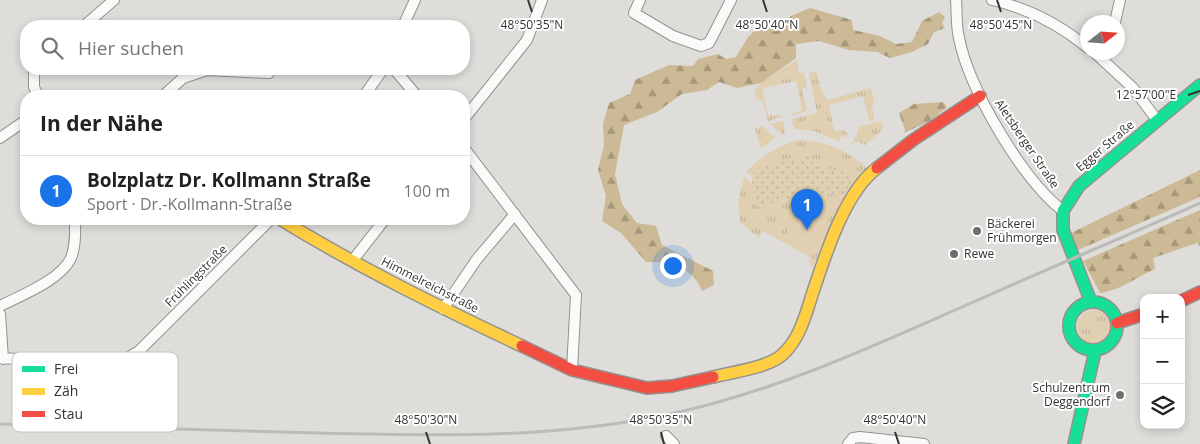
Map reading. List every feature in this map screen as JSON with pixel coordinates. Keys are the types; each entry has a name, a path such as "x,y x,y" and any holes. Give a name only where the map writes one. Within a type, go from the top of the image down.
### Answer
{"street":[{"path":"91,20 114,0"},
{"path":"470,111 527,40 542,0"},
{"path":"640,0 634,14 673,36 701,46 709,43 731,0"},
{"name":"Aletsberger Straße","path":"956,0 959,38 980,96 1002,134 1035,181 1051,202 1063,211"},
{"path":"992,0 1012,5 1049,21 1080,42"},
{"path":"1117,15 1120,0"},
{"path":"405,20 411,2"},
{"path":"1109,60 1157,120"},
{"path":"34,75 35,90"},
{"path":"170,90 183,78 192,75"},
{"path":"368,90 379,75"},
{"path":"399,75 412,90"},
{"name":"Egger Straße","path":"1063,211 1079,186 1200,85"},
{"name":"Himmelreichstraße","path":"291,225 443,309 572,370 647,388 672,386 758,366 781,356 800,332 830,242 858,188 873,171 914,140 980,96"},
{"path":"0,138 20,124"},
{"path":"470,156 576,295 572,370"},
{"path":"1063,211 1063,230 1091,302"},
{"path":"443,309 476,259 515,214"},
{"path":"0,306 56,276 70,259 75,240 75,225"},
{"name":"Frühlingstraße","path":"137,352 265,225"},
{"path":"353,260 380,225"},
{"path":"1185,299 1200,292"},
{"path":"1091,302 1098,302 1111,310 1117,322 1117,330 1109,344 1095,351 1087,350 1074,342 1069,328 1072,313 1084,304 1091,302"},
{"path":"0,314 2,358"},
{"path":"1117,322 1140,315"},
{"path":"1074,444 1095,351"},
{"path":"666,436 674,444"},
{"path":"848,444 853,438 860,437 924,444"}],"green space":[{"path":"810,8 852,20 853,30 880,36 896,44 912,42 922,21 939,12 945,17 942,23 945,28 934,32 928,44 912,52 890,58 877,52 849,50 819,41 796,44 796,58 761,83 737,88 719,82 707,90 682,94 657,112 624,125 615,174 622,204 637,223 656,226 662,245 713,271 714,285 702,291 693,276 687,271 663,263 646,262 621,233 602,221 606,196 598,170 604,145 603,124 609,103 630,94 635,80 669,65 693,66 698,59 718,54 726,59 736,57 748,37 763,24 777,30 791,16"},
{"path":"797,60 798,73 804,73 807,87 802,89 807,111 791,116 791,114 802,110 796,81 762,88 768,115 781,115 782,117 768,121 763,101 757,99 754,91 764,80"},
{"path":"816,71 827,100 871,88 874,120 869,121 863,96 829,105 834,131 842,130 848,133 846,138 842,136 839,141 814,131 794,129 792,119 817,113 809,73"},
{"path":"943,102 947,107 930,121 904,133 905,130 899,113 914,104"},
{"path":"783,121 785,132 782,135 770,124"},
{"path":"881,121 883,129 865,145 856,141 851,145 858,132 858,127"},
{"path":"763,126 775,138 762,148 760,147 755,128"},
{"path":"797,140 826,144 853,157 868,169 849,193 847,191 850,174 814,165 753,169 753,176 746,172 769,153"},
{"path":"809,155 814,165 851,174 846,196 814,192 757,207 752,188 753,169"},
{"path":"1200,170 1200,197 1078,250 1069,234"},
{"path":"744,177 750,181 757,207 815,192 846,196 826,234 813,267 809,264 810,257 763,231 759,238 740,222 738,202"},
{"path":"800,205 829,218 813,254 784,241"},
{"path":"1200,210 1200,246 1197,243 1153,258 1155,269 1121,287 1100,293 1083,261"},
{"path":"1094,310 1101,311 1106,315 1110,320 1110,334 1106,339 1101,343 1094,344 1087,343 1082,339 1078,334 1077,327 1078,320 1082,315 1087,311"}],"railway":[{"path":"178,429 409,435 500,434 590,427 679,412 754,391 828,365 1200,203"},
{"path":"0,424 12,424"}],"traffic: fast":[{"path":"1091,302 1063,230 1063,211 1079,186 1200,85"},
{"path":"1088,302 1098,302 1110,309 1117,321 1117,326 1117,331 1110,343 1098,350 1088,350 1080,346 1073,339 1069,331 1069,321 1073,313 1080,306 1088,302"},
{"path":"1074,444 1095,351"}],"traffic: slow":[{"path":"713,377 768,363 788,349 801,328 817,279 845,209 865,179 877,168"},
{"path":"290,225 399,286 522,346"}],"traffic: jam":[{"path":"877,168 913,140 980,96"},
{"path":"1185,299 1200,292"},
{"path":"1117,323 1140,315"},
{"path":"522,346 572,370 647,388 672,386 713,377"}],"place":[{"name":"Bolzplatz Dr. Kollmann Straße","path":"807,230"},
{"name":"Bäckerei Frühmorgen","path":"977,231"},
{"name":"Rewe","path":"954,254"},
{"name":"Schulzentrum Deggendorf","path":"1120,395"}]}
